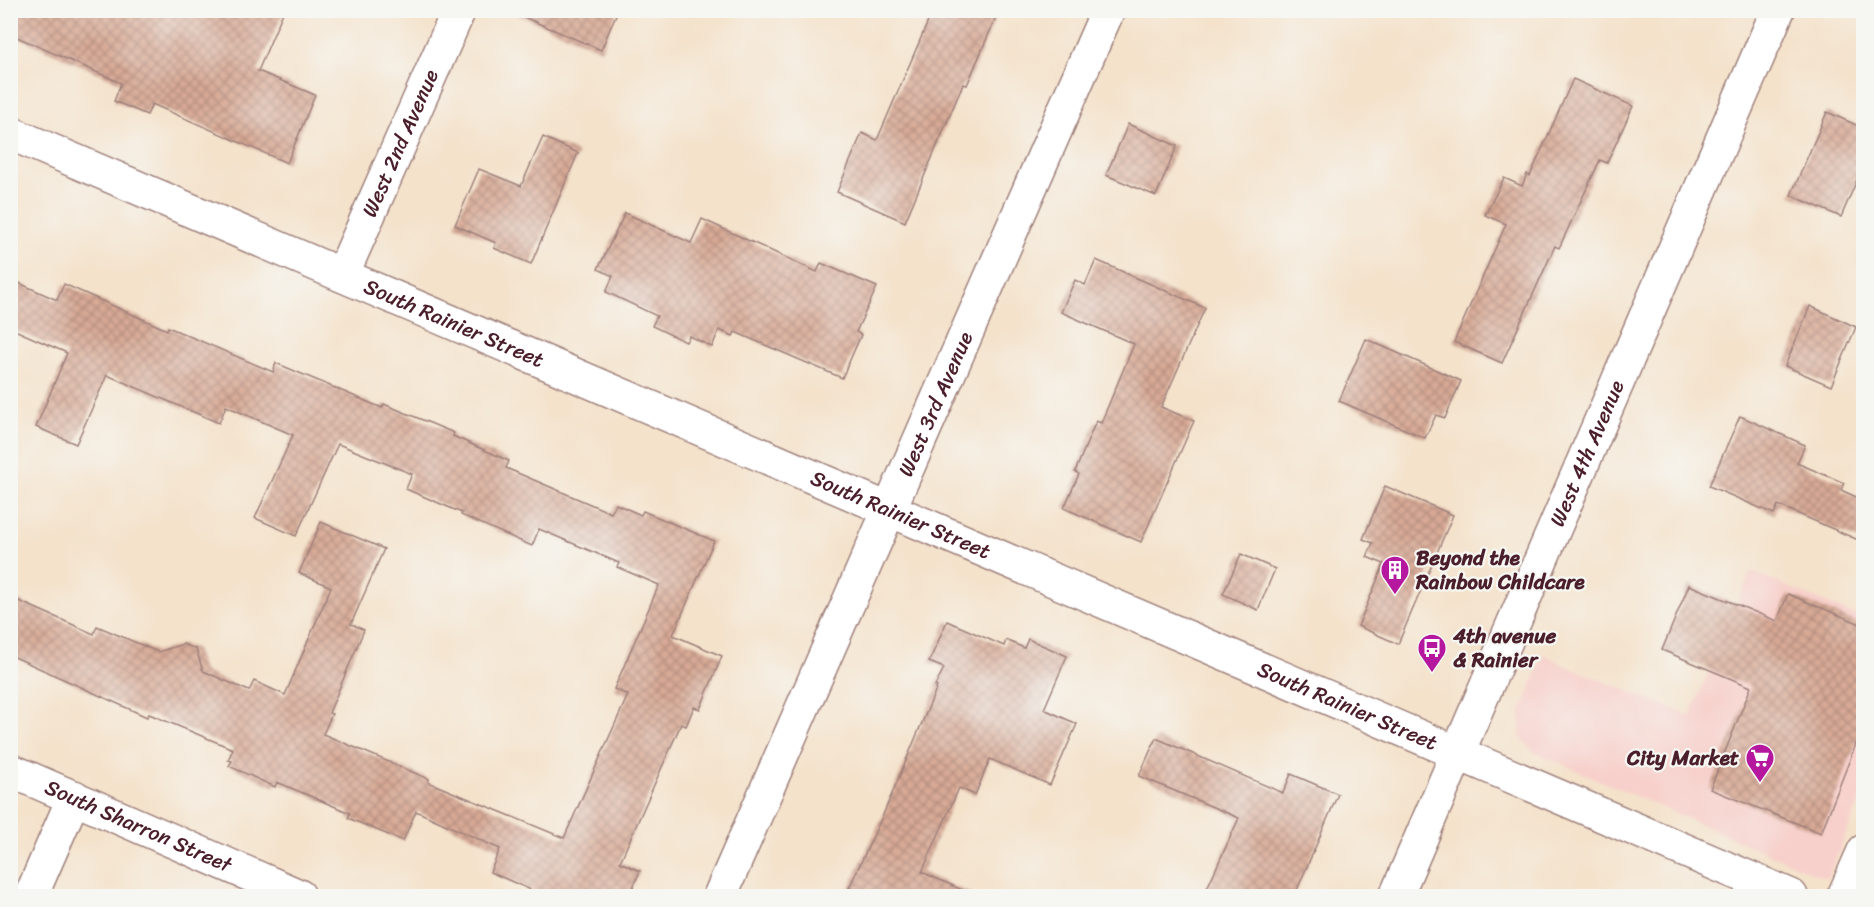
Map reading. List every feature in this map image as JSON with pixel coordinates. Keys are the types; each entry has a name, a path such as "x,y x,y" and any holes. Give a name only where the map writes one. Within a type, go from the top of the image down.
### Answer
{"street":[{"name":"West 2nd Avenue","path":"342,276 459,10"},
{"name":"West 3rd Avenue","path":"720,897 1108,10"},
{"name":"West 4th Avenue","path":"1396,897 1778,10"},
{"name":"South Rainier Street","path":"10,134 1791,897"},
{"name":"South Sharron Street","path":"10,770 299,897"},
{"path":"31,897 74,797"},
{"path":"1844,897 1863,851"}],"shaded area":[{"path":"1751,571 1863,619 1863,794 1827,879 1534,752 1520,736 1521,712 1544,654 1566,666 1690,716"}],"building":[{"path":"10,10 284,10 258,71 315,95 287,163 152,104 147,115 114,101 121,83 10,34"},
{"path":"507,10 618,10 601,50"},
{"path":"933,10 999,10 967,85 963,84 905,222 837,192 862,133 877,140"},
{"path":"1573,79 1633,106 1607,163 1600,160 1559,248 1555,246 1502,363 1454,342 1506,224 1485,215 1504,178 1522,186 1527,174 1530,176"},
{"path":"1827,112 1863,128 1863,166 1841,217 1791,195"},
{"path":"1128,124 1177,146 1156,196 1106,175"},
{"path":"543,137 578,153 531,264 494,248 496,243 455,225 479,169 521,186"},
{"path":"625,213 691,243 702,219 817,272 821,263 877,287 856,332 861,335 842,378 735,332 733,336 719,330 712,347 689,336 686,342 652,326 657,316 606,292 613,276 598,269"},
{"path":"1096,260 1205,308 1161,407 1194,421 1141,542 1064,508 1079,474 1075,472 1096,421 1101,423 1134,344 1061,312 1075,280 1085,285"},
{"path":"10,279 57,300 64,284 167,330 168,327 273,372 276,363 382,408 384,404 454,433 453,436 509,461 506,468 611,513 616,504 641,515 643,511 714,541 673,635 722,656 700,709 694,707 686,726 681,724 620,862 640,871 629,897 547,897 490,872 500,849 416,811 403,841 348,818 350,813 277,782 275,787 229,766 232,761 228,760 233,749 149,714 147,717 10,655 10,597 94,634 97,626 158,652 183,644 196,649 203,671 249,691 254,681 285,695 331,587 299,573 321,522 384,549 351,624 364,630 329,713 332,714 323,734 429,779 428,782 564,838 628,695 614,689 659,585 617,567 619,563 539,529 532,546 461,515 462,513 406,489 412,474 338,444 296,536 255,518 293,435 226,406 219,423 107,375 76,444 36,427 67,353 10,328"},
{"path":"1810,306 1856,327 1831,386 1785,366"},
{"path":"1366,339 1461,381 1445,418 1436,415 1425,438 1339,401"},
{"path":"1740,416 1805,445 1797,463 1844,483 1841,490 1863,500 1863,542 1778,505 1774,514 1709,486"},
{"name":"Beyond the Rainbow Childcare","path":"1385,486 1453,515 1398,644 1358,626 1384,564 1367,557 1373,543 1363,539"},
{"path":"1241,554 1275,569 1258,610 1223,594"},
{"path":"1689,585 1777,621 1788,594 1863,625 1863,726 1821,833 1710,789 1751,687 1662,650"},
{"path":"947,621 1004,646 1006,640 1024,648 1028,639 1067,656 1044,709 1077,724 1050,785 990,759 975,795 959,788 922,872 978,897 868,897 849,888 883,815 944,668 929,662"},
{"path":"1156,738 1283,793 1291,774 1338,794 1294,897 1203,897 1239,818 1139,776"}],"place":[{"name":"Beyond the Rainbow Childcare","path":"1395,596"},
{"name":"4th avenue & Rainier","path":"1432,674"},
{"name":"City Market","path":"1760,784"}]}
